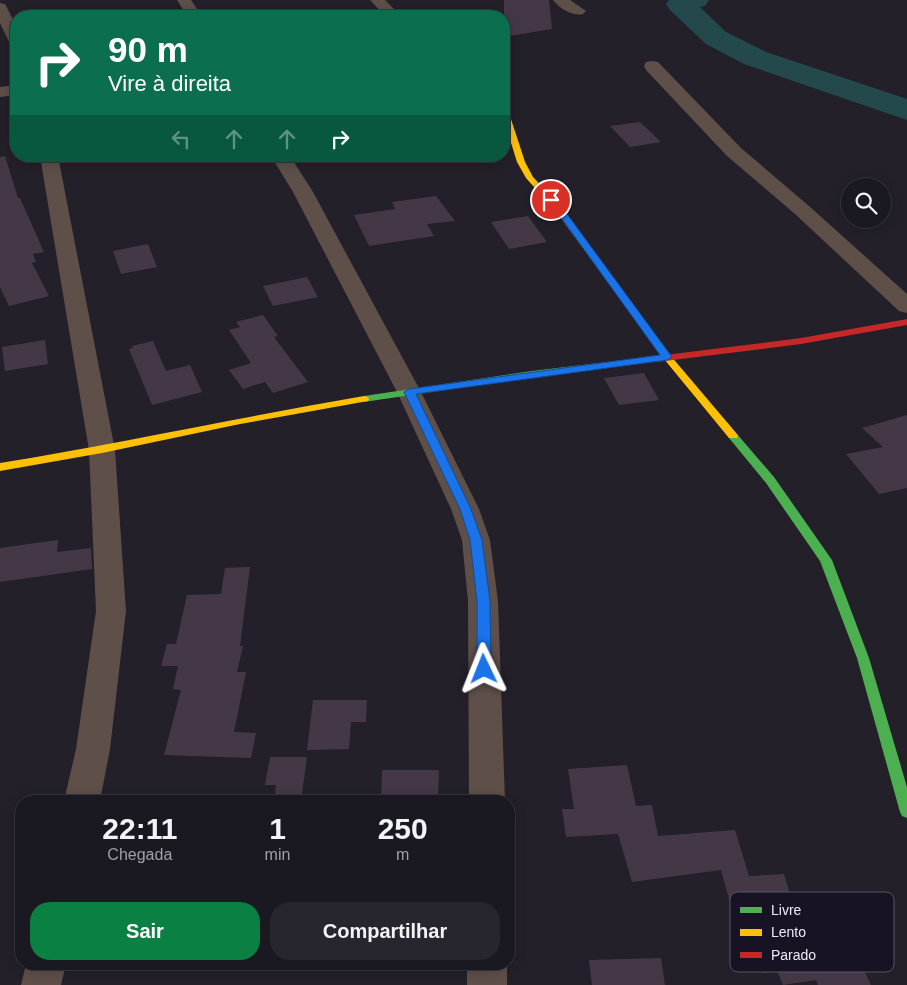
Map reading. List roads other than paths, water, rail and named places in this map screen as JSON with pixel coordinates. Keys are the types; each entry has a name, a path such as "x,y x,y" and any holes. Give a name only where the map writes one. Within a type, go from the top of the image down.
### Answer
{"street":[{"path":"377,0 387,10"},
{"path":"560,0 578,11"},
{"path":"0,7 10,28"},
{"path":"652,66 734,152 802,210 907,306"},
{"path":"510,128 521,162 530,178 561,212 667,357 770,480 826,560 863,658 907,812"},
{"path":"50,162 102,450 111,612 93,749 83,795"},
{"path":"284,162 303,192 409,392 466,509 476,540 483,601 487,795"},
{"path":"0,467 102,450 240,421 409,392 667,357 802,341 907,322"},
{"path":"42,985 45,970"},
{"path":"487,970 487,985"}],"waterway":[{"path":"695,0 680,4 716,38 755,58 851,89 907,110"}]}
